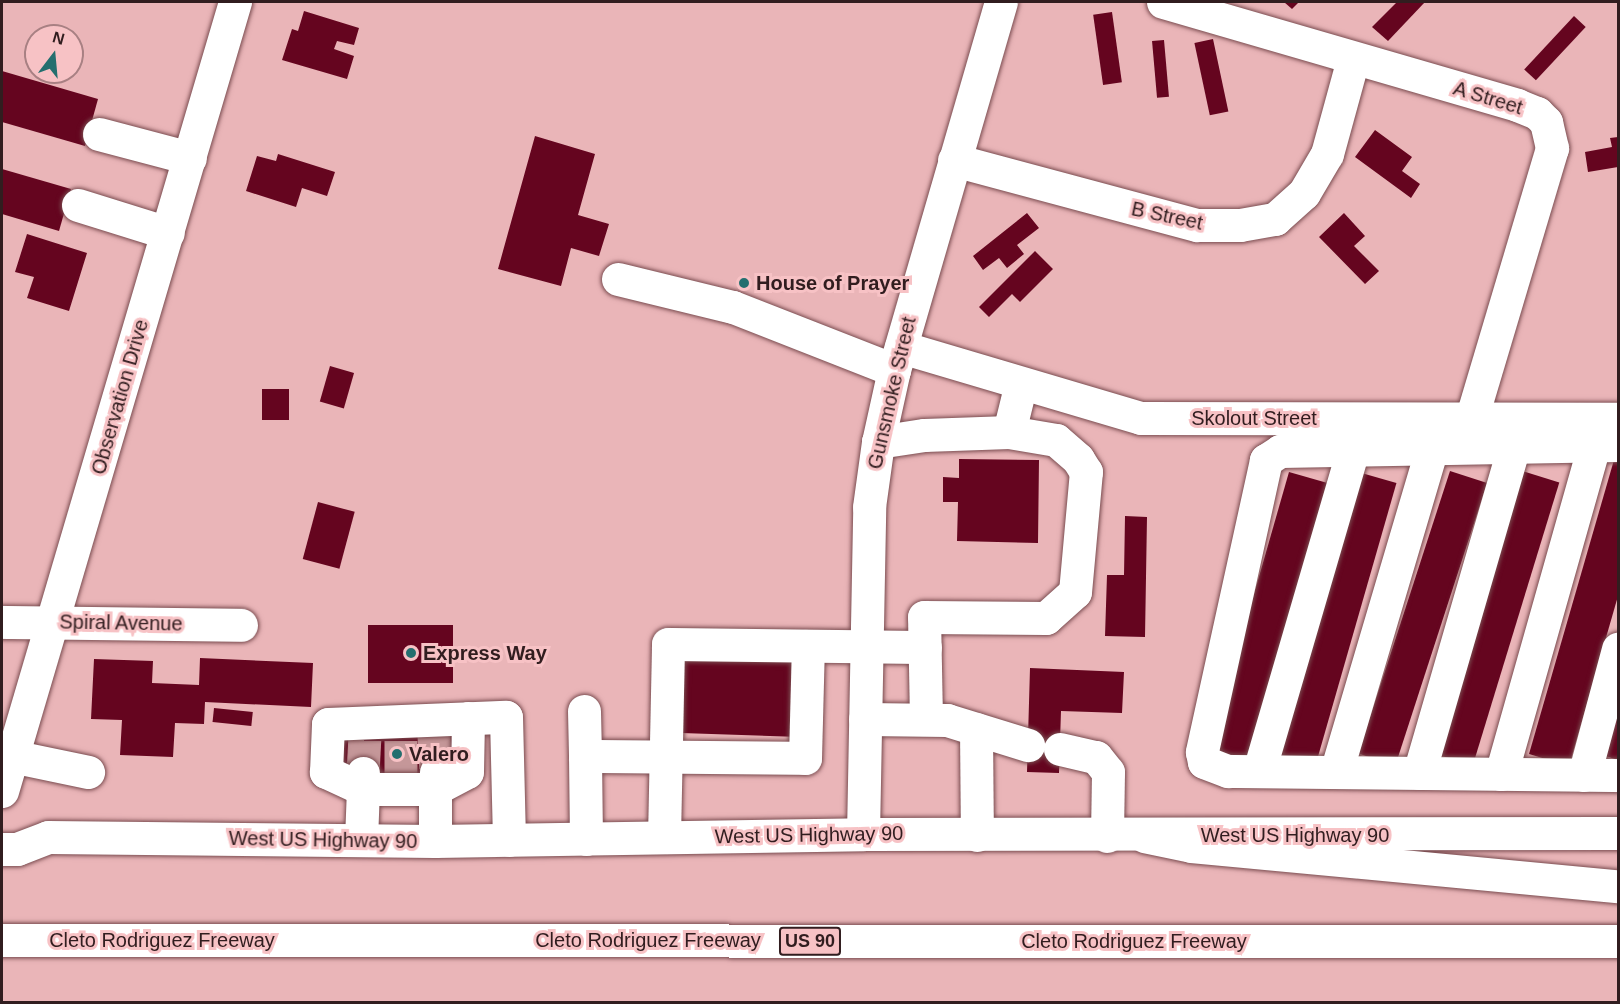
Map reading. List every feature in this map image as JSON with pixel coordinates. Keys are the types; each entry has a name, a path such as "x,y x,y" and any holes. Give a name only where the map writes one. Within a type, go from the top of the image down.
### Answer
{"main road":[{"name":"Observation Drive","path":"2,791 7,755 54,622 235,2"},
{"name":"Gunsmoke Street","path":"863,834 869,507 878,442 897,358 1001,2"},
{"name":"A Street","path":"1163,2 1517,105 1537,113 1551,132 1545,174 1471,420"},
{"name":"B Street","path":"954,160 1197,225 1240,225 1275,219 1305,193 1327,154 1353,59"},
{"path":"99,134 189,158"},
{"path":"78,205 168,233"},
{"name":"Skolout Street","path":"618,279 733,307 897,358 1020,383 1141,418 1618,419"},
{"path":"1009,432 1020,383"},
{"path":"878,442 924,435 1009,432 1056,440 1078,459 1086,472 1075,592 1046,618 924,617 926,719"},
{"path":"1501,774 1606,445 1280,451 1266,460 1260,476 1202,752 1204,762 1212,767 1259,771 1336,772 1419,773 1501,774 1584,775 1618,775"},
{"path":"1419,773 1514,447"},
{"path":"1336,772 1432,448"},
{"path":"1259,771 1353,450"},
{"name":"Spiral Avenue","path":"2,622 241,625"},
{"path":"664,837 668,644 924,648"},
{"path":"585,756 666,754 806,758 808,646"},
{"path":"1584,775 1618,649"},
{"path":"584,711 586,839"},
{"path":"468,718 467,772 435,780 401,781 363,781 326,772 328,724 365,729 434,728 468,718 506,717 509,840"},
{"path":"865,719 947,720 1028,745"},
{"path":"976,729 977,835"},
{"path":"1060,749 1096,757 1108,772 1107,836"},
{"path":"7,755 88,772"},
{"path":"435,780 435,842"},
{"path":"361,840 363,781"},
{"path":"2,829 48,837"},
{"name":"West US Highway 90","path":"2,849 17,849 48,837 435,842 863,834 1144,836 1618,833"},
{"path":"1144,836 1191,846 1618,886"},
{"name":"Cleto Rodriguez Freeway","path":"2,940 1618,941"}],"building":[{"path":"1284,2 1299,2 1292,9"},
{"path":"1397,2 1425,2 1388,41 1372,27"},
{"path":"304,11 359,28 354,45 337,41 334,49 354,56 347,79 282,60 292,29 298,31"},
{"path":"1112,12 1122,82 1103,85 1093,15"},
{"path":"1574,16 1586,27 1536,80 1524,69"},
{"path":"1213,39 1228,111 1210,115 1194,43"},
{"path":"1164,40 1169,97 1157,98 1152,41"},
{"path":"2,71 24,77 24,84 47,84 98,99 85,146 2,122"},
{"path":"1375,130 1412,157 1402,171 1420,184 1411,198 1355,157"},
{"path":"535,136 595,154 578,215 609,224 599,256 571,248 561,286 498,269"},
{"path":"1618,137 1618,167 1588,172 1585,152 1612,147 1610,138"},
{"path":"278,154 335,172 327,196 302,188 296,207 246,191 257,156 276,161"},
{"path":"2,169 71,189 59,231 2,214"},
{"path":"1027,213 1039,228 1017,245 1024,254 1007,268 999,258 983,270 973,256"},
{"path":"1344,213 1365,236 1354,246 1379,271 1365,284 1319,237"},
{"path":"27,234 87,253 69,311 27,298 34,277 15,272"},
{"path":"1035,251 1053,269 1020,302 1012,294 989,317 979,307"},
{"path":"330,366 354,373 344,408 320,402"},
{"path":"262,389 289,389 289,420 262,420"},
{"path":"1618,446 1618,596 1569,766 1529,754"},
{"path":"959,459 1039,460 1038,543 957,541 958,502 943,502 943,477 959,478"},
{"path":"1450,471 1487,483 1395,766 1358,753"},
{"path":"1522,471 1559,482 1473,765 1435,754"},
{"path":"1289,472 1327,483 1246,768 1207,757"},
{"path":"1358,472 1396,483 1316,765 1277,754"},
{"path":"318,502 355,512 339,569 303,559"},
{"path":"1125,516 1147,517 1145,637 1105,636 1107,575 1124,575"},
{"name":"Express Way","path":"368,625 453,625 453,683 368,683"},
{"path":"200,658 313,663 311,707 205,702 204,724 175,723 173,757 120,755 122,720 91,719 94,659 153,661 152,683 199,685"},
{"path":"684,658 795,662 792,737 681,733"},
{"path":"1030,668 1124,672 1122,713 1061,711 1059,773 1027,772"},
{"path":"1618,699 1618,760 1602,755"},
{"path":"214,708 253,712 251,726 213,722"},
{"name":"Valero","path":"334,735 461,735 461,773 334,773"}],"tunnel":[{"path":"363,773 365,735"},
{"path":"401,735 401,773"},
{"path":"434,735 436,772"}],"place":[{"name":"House of Prayer","path":"744,283"},
{"name":"Express Way","path":"411,653"},
{"name":"Valero","path":"397,754"}]}
